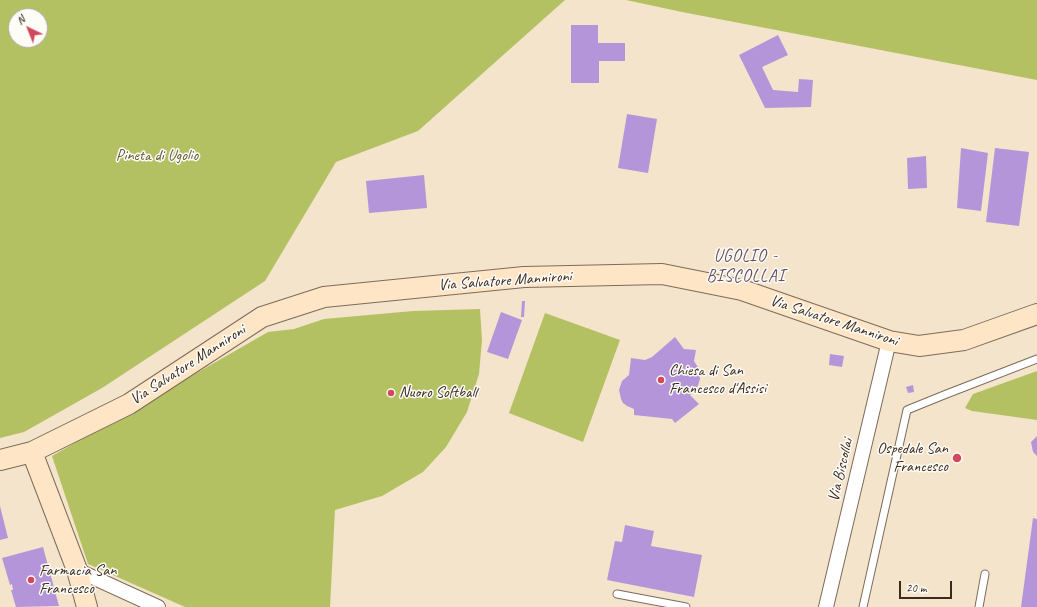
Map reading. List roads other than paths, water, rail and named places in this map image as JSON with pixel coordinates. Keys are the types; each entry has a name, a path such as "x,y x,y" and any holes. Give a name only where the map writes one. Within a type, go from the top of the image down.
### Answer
{"street":[{"name":"Via Salvatore Mannironi","path":"0,460 32,452 129,404 262,317 324,297 524,277 662,274 742,290 889,341 919,346 964,340 1037,314"},
{"name":"Via Biscollai","path":"826,607 889,341"},
{"path":"32,452 77,570 87,607"},
{"path":"77,570 158,607"}],"lane":[{"path":"863,607 907,410 944,394 1037,359"},
{"path":"979,607 985,574"},
{"path":"617,594 686,607"}],"place":[{"name":"Chiesa di San Francesco d'Assisi","path":"661,380"},
{"name":"Nuoro Softball","path":"391,393"},
{"name":"Ospedale San Francesco","path":"957,458"},
{"name":"Farmacia San Francesco","path":"31,580"}],"district":[{"name":"UGOLIO - BISCOLLAI","path":"746,267"}],"park label":[{"name":"Pineta di Ugolio","path":"157,156"}]}
